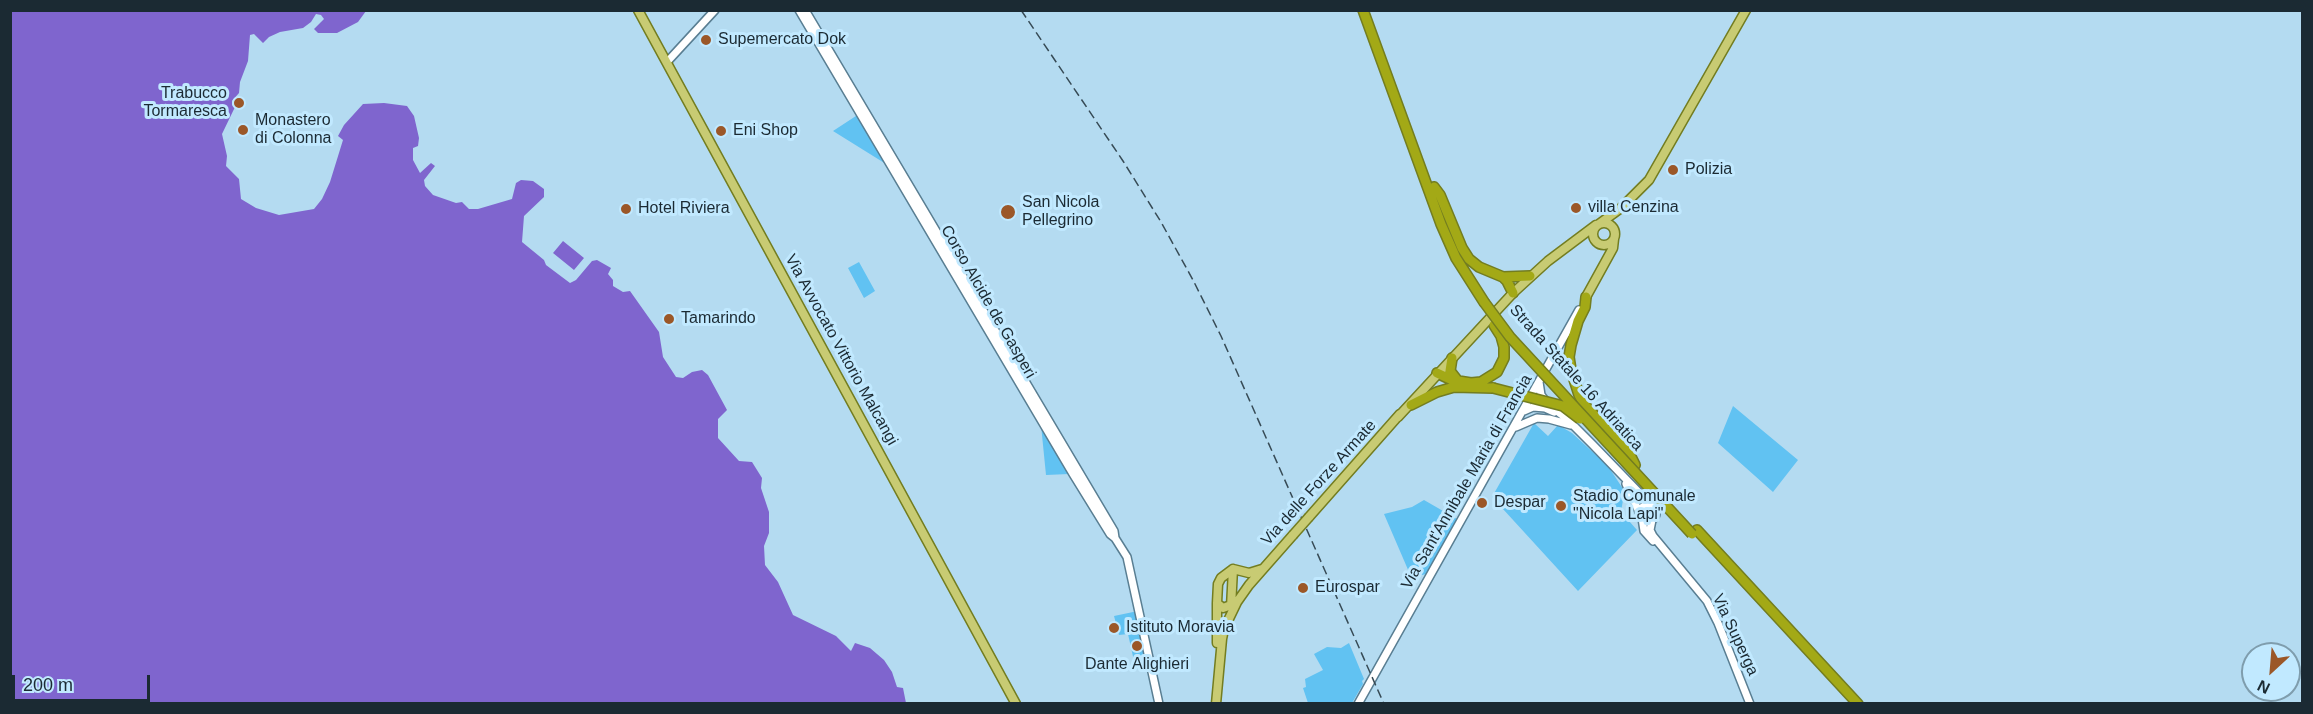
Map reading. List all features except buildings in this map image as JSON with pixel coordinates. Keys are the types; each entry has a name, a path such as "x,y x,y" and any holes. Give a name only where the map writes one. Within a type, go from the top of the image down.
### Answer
{"highway":[{"name":"Strada Statale 16 Adriatica","path":"1364,10 1441,224 1456,258 1482,300 1510,337 1695,532"},
{"name":"Strada Statale 16 Adriatica","path":"1370,10 1449,230 1482,300 1745,587 1858,704"},
{"path":"1434,187 1440,195 1462,248 1469,259 1479,267 1503,277 1513,293"},
{"path":"1503,277 1530,276"},
{"path":"1586,297 1586,307 1575,332 1569,357 1571,370 1584,404 1629,451 1635,465"},
{"path":"1411,405 1457,385 1481,382 1497,372 1504,358 1504,347 1501,336 1482,300"},
{"path":"1452,358 1450,370 1457,385"},
{"path":"1437,373 1443,383 1493,388 1563,406 1575,414 1695,532"},
{"name":"Strada Statale 16 Adriatica","path":"1754,596 1850,704"}],"main road":[{"name":"Via Avvocato Vittorio Malcangi","path":"638,10 1016,704"},
{"name":"Via delle Forze Armate","path":"1232,606 1262,569 1437,373 1513,293 1548,261 1621,208 1649,180 1746,10"},
{"path":"1586,297 1613,248 1617,216 1621,208"},
{"path":"1601,271 1602,260 1593,235 1598,225 1610,224 1615,235"},
{"path":"1573,243 1583,240 1608,244 1615,235"},
{"name":"Via delle Forze Armate","path":"1398,417 1426,386"},
{"name":"Via delle Forze Armate","path":"1233,569 1249,573 1262,569"},
{"path":"1216,704 1219,582 1233,569"},
{"path":"1218,671 1224,629 1232,606 1233,569"},
{"path":"1219,582 1225,578 1232,582"},
{"path":"1218,603 1223,608 1232,606"}],"street":[{"path":"667,62 715,10"},
{"path":"799,10 863,112"},
{"path":"805,10 863,112"},
{"name":"Corso Alcide de Gasperi","path":"863,112 1075,472 1114,531 1115,538 1129,562 1159,704"},
{"name":"Via Sant'Annibale Maria di Francia","path":"1358,704 1586,297"},
{"name":"Via Superga","path":"1539,382 1541,395 1548,404 1573,425 1651,505 1656,512 1650,530 1666,553"},
{"name":"Via Superga","path":"1524,411 1533,407 1545,408 1559,414"},
{"path":"1524,411 1537,418"},
{"path":"1514,429 1537,418 1549,418 1573,425"},
{"name":"Via Superga","path":"1622,476 1641,516 1644,531 1707,601 1727,644 1750,704"},
{"path":"1651,505 1643,507 1641,516 1646,520 1652,520"}],"shaded area":[{"path":"10,11 366,11 358,22 337,33 318,33 314,29 324,19 321,15 316,14 303,28 280,32 263,43 254,34 250,35 248,61 240,82 239,93 232,101 235,107 222,134 227,156 226,166 239,179 241,199 256,208 279,215 314,209 330,182 343,140 338,136 344,125 363,104 384,103 407,106 414,116 419,138 418,146 413,148 413,160 420,173 431,163 435,166 424,180 425,186 433,195 456,203 462,202 469,209 478,209 512,199 516,183 521,180 533,181 544,189 544,197 524,216 522,242 544,260 546,265 570,283 576,280 592,261 597,260 611,268 608,274 613,280 613,286 623,292 630,291 659,332 663,357 676,377 683,378 692,372 702,370 708,375 727,410 718,419 718,438 739,461 752,462 762,478 761,488 769,512 769,533 764,546 765,565 778,582 793,615 836,636 851,651 855,643 870,648 884,660 892,672 897,687 903,688 906,703 11,703"},
{"path":"859,114 889,164 833,131"},
{"path":"563,241 584,258 574,270 553,253"},
{"path":"859,262 875,291 864,298 848,268"},
{"path":"1733,406 1798,460 1773,492 1718,443"},
{"name":"Stadio Comunale \"Nicola Lapi\"","path":"1534,423 1548,436 1558,425 1572,433 1608,466 1627,495 1623,500 1621,512 1637,530 1578,591 1492,497"},
{"path":"1041,425 1070,473 1069,474 1046,475"},
{"path":"1424,500 1457,519 1426,574 1422,575 1418,568 1409,572 1384,514 1412,507"},
{"path":"1138,611 1148,659 1134,661 1128,634 1119,635 1114,616"},
{"path":"1349,643 1364,679 1352,703 1308,703 1303,688 1306,687 1305,679 1323,670 1314,654 1327,647 1341,648"}],"railway":[{"path":"1021,10 1123,161 1161,222 1193,280 1221,336 1384,704"}],"place":[{"name":"Supemercato Dok","path":"706,40"},
{"name":"Trabucco Tormaresca","path":"239,103"},
{"name":"Monastero di Colonna","path":"243,130"},
{"name":"Eni Shop","path":"721,131"},
{"name":"Polizia","path":"1673,170"},
{"name":"villa Cenzina","path":"1576,208"},
{"name":"Hotel Riviera","path":"626,209"},
{"name":"San Nicola Pellegrino","path":"1008,212"},
{"name":"Tamarindo","path":"669,319"},
{"name":"Despar","path":"1482,503"},
{"name":"Stadio Comunale \"Nicola Lapi\"","path":"1561,506"},
{"name":"Eurospar","path":"1303,588"},
{"name":"Istituto Moravia","path":"1114,628"},
{"name":"Dante Alighieri","path":"1137,646"}]}
